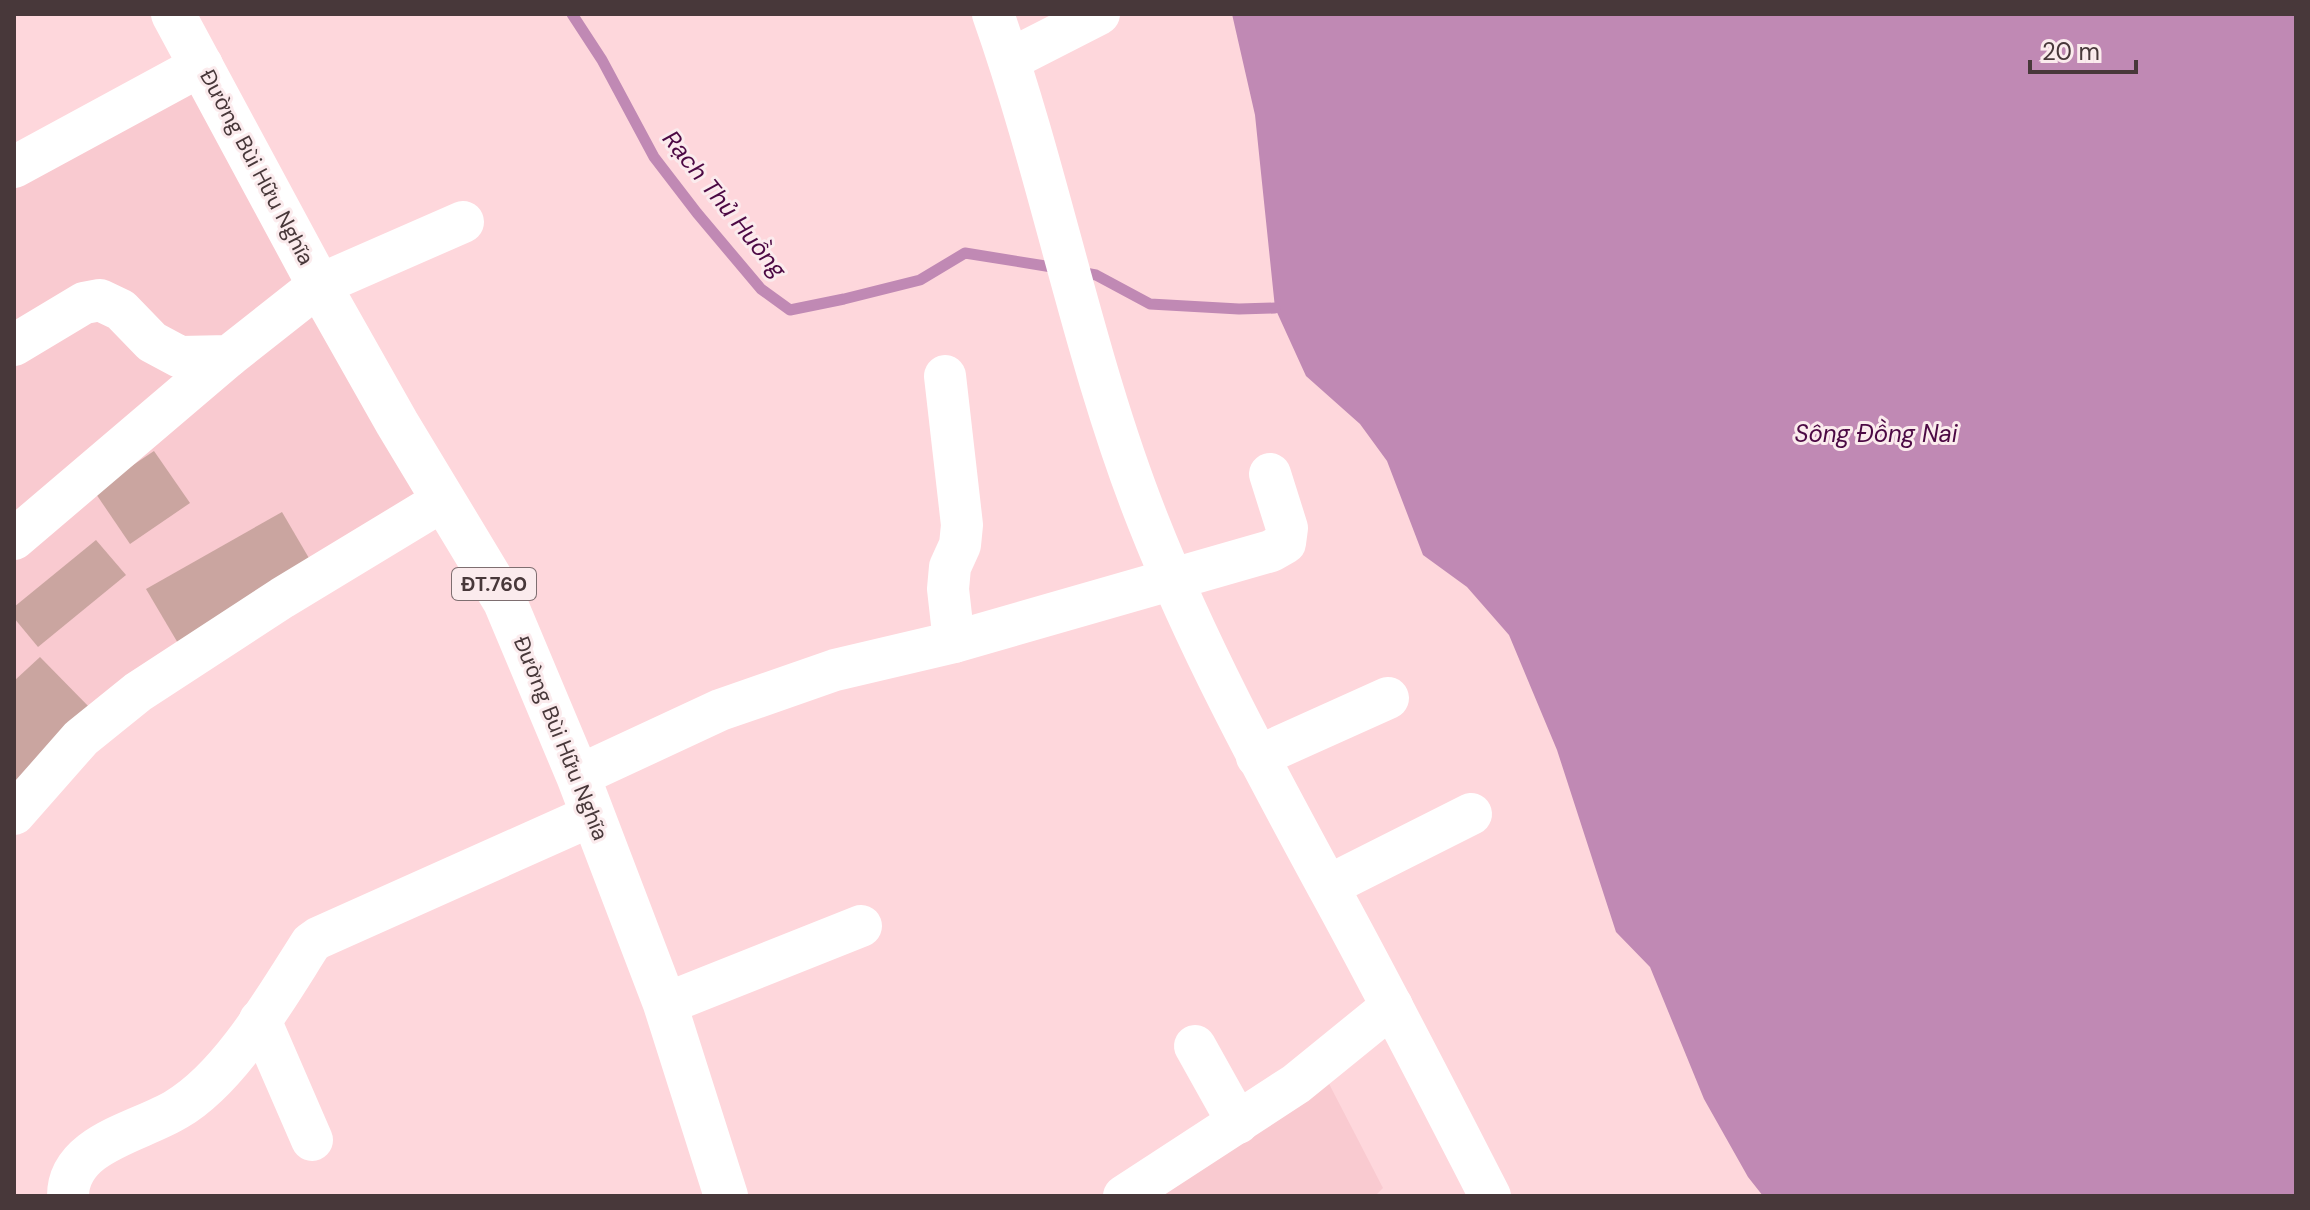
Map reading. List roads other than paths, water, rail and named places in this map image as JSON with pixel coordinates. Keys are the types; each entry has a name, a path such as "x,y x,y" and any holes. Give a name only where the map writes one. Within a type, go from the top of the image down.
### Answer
{"main road":[{"name":"Đường Bùi Hữu Nghĩa","path":"173,14 319,285 442,501 505,602 586,795 665,1004 726,1196"}],"street":[{"path":"993,14 1132,478 1172,581 1257,757 1392,1006 1490,1196"},
{"path":"1009,60 1099,14"},
{"path":"14,167 202,65"},
{"path":"14,539 229,356 319,285 463,222"},
{"path":"14,345 84,303 100,300 121,310 152,342 180,357 229,356"},
{"path":"945,376 962,525 960,545 950,567 948,589 954,642"},
{"path":"68,1196 68,1185 78,1163 92,1151 175,1110 210,1086 260,1020 311,943 318,938 586,795 720,710 835,670 954,642 1271,551 1285,543 1287,528 1270,474"},
{"path":"14,814 81,738 128,700 282,598 442,501"},
{"path":"1257,757 1388,698"},
{"path":"1328,886 1471,814"},
{"path":"665,1004 861,926"},
{"path":"1124,1196 1296,1084 1392,1006"},
{"path":"260,1020 312,1140"},
{"path":"1195,1046 1238,1123"}],"water":[{"name":"Sông Đồng Nai","path":"1232,14 2296,14 2296,1196 1763,1196 1748,1177 1704,1099 1650,967 1616,932 1557,750 1509,635 1467,587 1423,555 1387,461 1360,424 1306,376 1275,308 1255,115"}],"waterway":[{"name":"Rạch Thủ Huồng","path":"572,14 602,60 654,157 761,289 790,310 920,280 965,253 1058,268"},
{"name":"Rạch Thủ Huồng","path":"1079,272 1096,275 1150,304 1275,308"}]}
